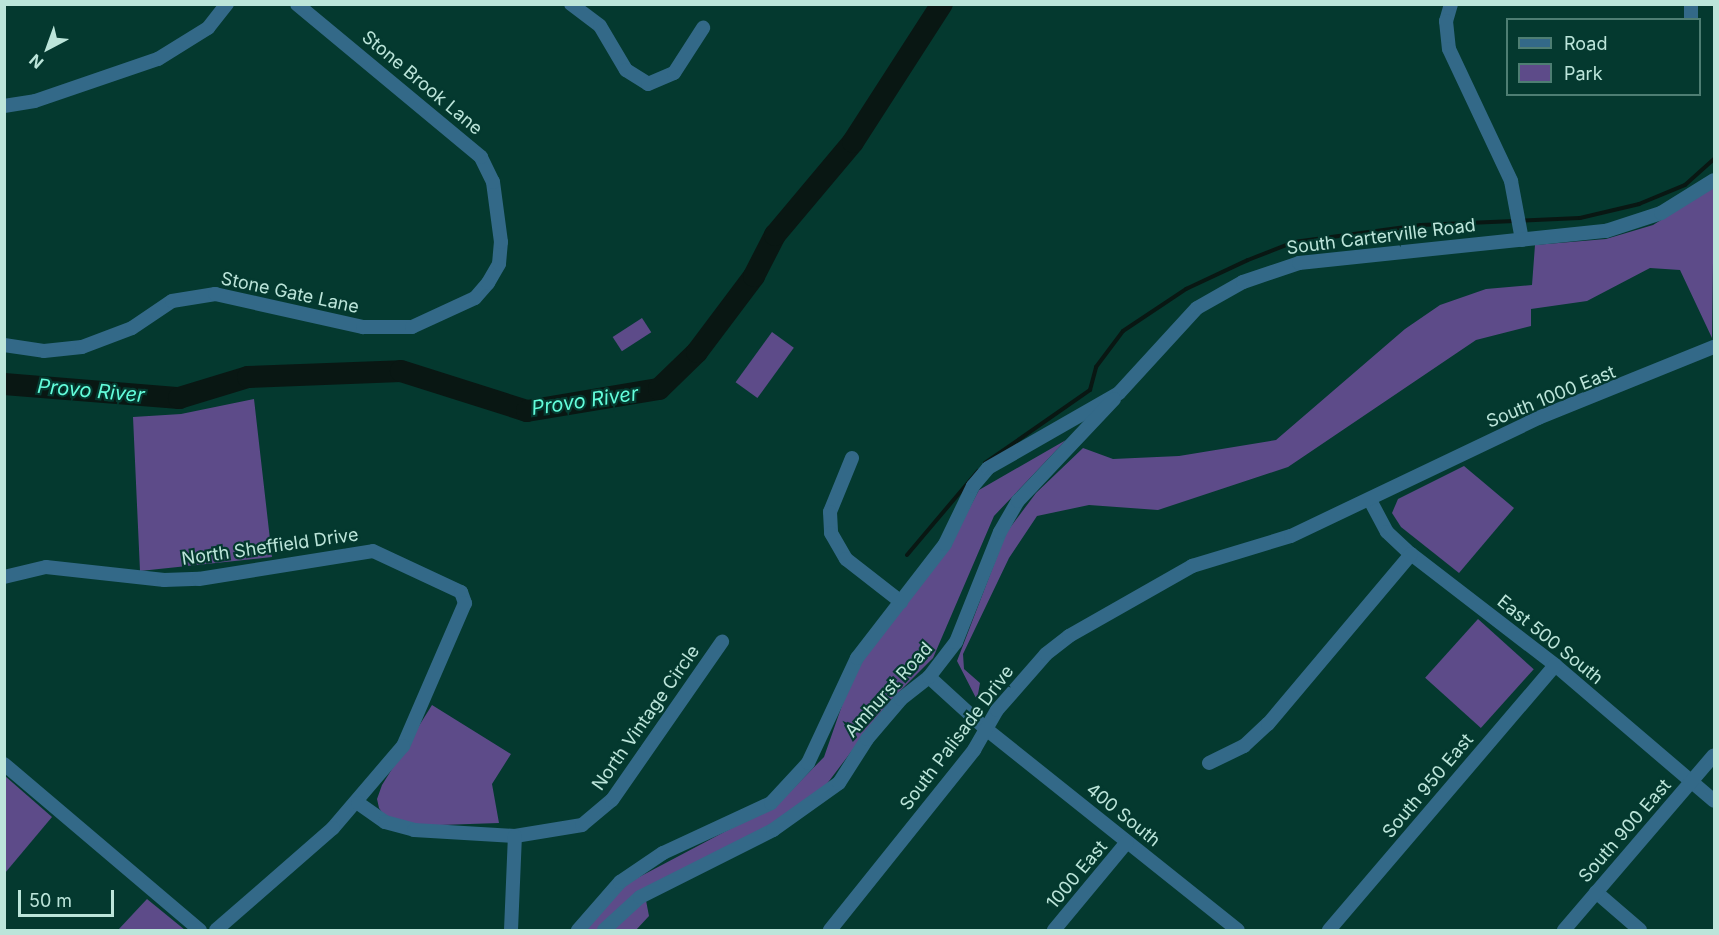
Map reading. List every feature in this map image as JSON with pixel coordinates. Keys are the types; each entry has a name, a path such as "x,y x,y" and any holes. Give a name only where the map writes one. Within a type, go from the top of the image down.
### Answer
{"street":[{"path":"4,106 35,101 158,59 208,28 227,4"},
{"name":"Stone Brook Lane","path":"297,4 481,157 493,182 501,242"},
{"path":"571,4 600,26 626,70 648,84 674,73 703,28"},
{"path":"1451,4 1446,21 1449,49 1511,181 1522,240"},
{"name":"South Carterville Road","path":"578,930 620,882 663,853 771,803 808,763 856,658 945,544 973,486 988,468 1119,393 1197,308 1284,267 1371,253 1522,240 1634,224 1714,180"},
{"name":"Stone Gate Lane","path":"4,345 44,351 82,347 132,328 172,301 215,294 363,327 412,327 475,298 499,264 501,242"},
{"name":"South 1000 East","path":"1371,501 1538,418 1714,347"},
{"name":"Amhurst Road","path":"604,930 640,897 750,843 821,799 839,783 856,753 901,699 929,677 956,642 993,548 1018,501 1119,393"},
{"path":"852,458 830,512 831,532 846,559 901,602"},
{"name":"East 500 South","path":"1371,501 1387,532 1411,554 1555,665 1714,801"},
{"name":"South Palisade Drive","path":"831,930 1046,654 1151,586 1192,566 1291,536 1371,501"},
{"name":"North Sheffield Drive","path":"4,577 46,567 164,580 199,579 373,551 461,591 465,603 430,693 403,746 358,803"},
{"path":"1209,763 1262,731 1411,554"},
{"name":"North Vintage Circle","path":"358,803 400,827 515,836 561,832 597,815 722,642"},
{"name":"South 950 East","path":"1329,930 1555,665"},
{"name":"400 South","path":"929,677 986,729 1238,930"},
{"name":"South 900 East","path":"1564,930 1714,755"},
{"path":"4,764 200,930"},
{"path":"216,930 358,803"},
{"path":"511,930 515,836"},
{"name":"1000 East","path":"1054,930 1127,842"},
{"path":"1596,892 1640,930"}],"green space":[{"path":"1714,187 1712,338 1680,270 1650,268 1587,301 1531,309 1531,326 1476,340 1288,467 1158,510 1089,505 1037,516 1009,558 963,654 964,669 980,683 977,700 957,661 1006,533 1036,493 1083,448 1113,459 1179,456 1276,440 1405,329 1440,305 1486,289 1532,285 1535,245 1606,239 1653,225"},
{"path":"642,318 651,332 622,351 613,337"},
{"path":"772,332 794,348 757,398 736,382"},
{"path":"254,399 272,557 140,571 133,417 181,414"},
{"path":"1066,440 994,516 933,658 888,703 820,793 768,829 644,890 649,916 636,930 584,930 624,885 779,803 824,757 854,671 949,547 979,490"},
{"path":"1464,466 1514,508 1459,573 1401,527 1392,513 1398,499"},
{"path":"1478,619 1534,669 1481,728 1425,678"},
{"path":"432,705 511,754 492,784 499,823 411,826 384,815 379,808 377,799 382,785"},
{"path":"5,776 52,817 5,873"},
{"path":"147,899 185,930 118,930"}],"waterway":[{"name":"Provo River","path":"4,384 179,398 248,377 401,371 527,411 659,389 697,352 754,276 775,235 853,142 942,4"},
{"path":"985,463 1090,390 1096,367 1123,331 1186,289 1248,260 1294,242 1421,225 1580,218 1639,204 1685,185 1714,159"},
{"path":"907,555 978,471"}]}
